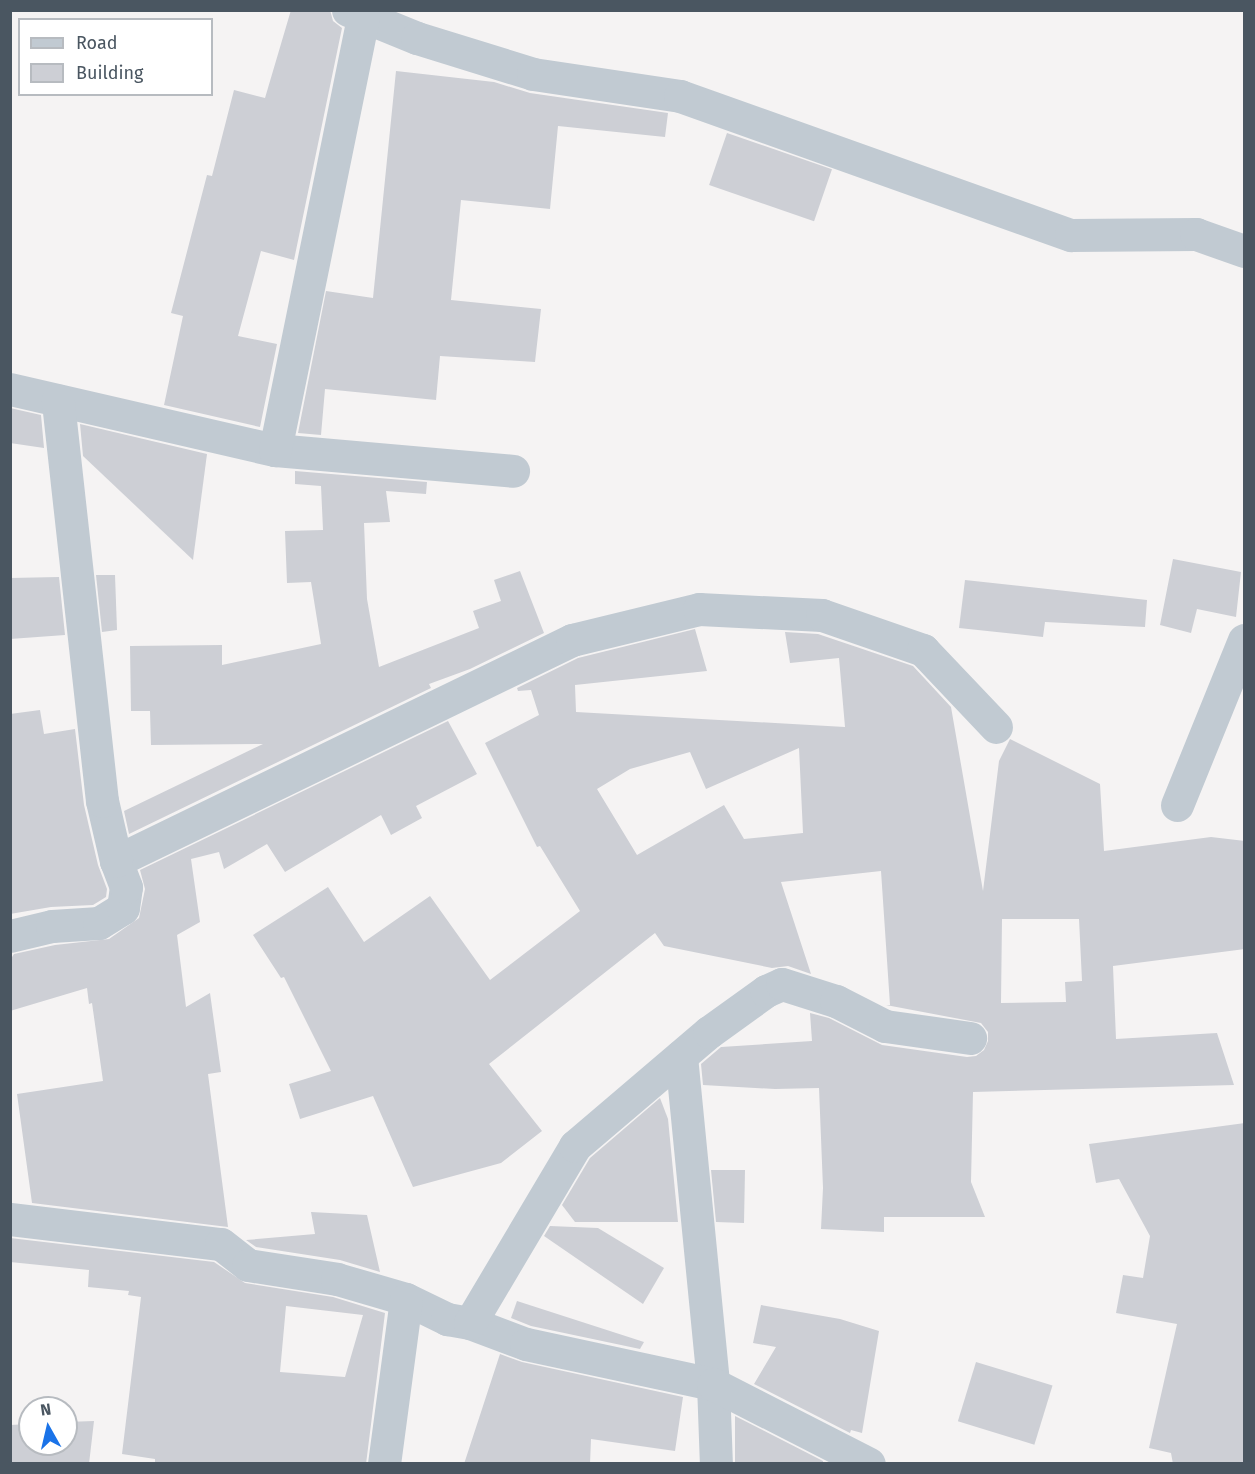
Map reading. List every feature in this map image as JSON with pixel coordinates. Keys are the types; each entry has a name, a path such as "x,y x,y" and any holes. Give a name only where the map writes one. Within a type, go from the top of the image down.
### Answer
{"street":[{"path":"275,450 356,13 417,38 533,74 680,96 1071,234 1196,234 1245,251"},
{"path":"10,389 275,450 513,471"},
{"path":"10,936 52,926 99,923 123,908 126,887 116,861 102,801 58,400"},
{"path":"116,861 572,640 699,609 822,615 923,650 996,728"},
{"path":"1177,805 1245,640"},
{"path":"470,1323 575,1146 681,1056 766,991 782,984 836,1002 885,1026 970,1038"},
{"path":"681,1056 713,1384 716,1464"},
{"path":"10,1219 221,1244 248,1265 337,1279 406,1299 447,1319 470,1323 526,1344 713,1384 815,1434 868,1464"},
{"path":"384,1464 406,1299"}],"building":[{"path":"291,10 330,10 333,21 342,28 294,260 261,251 238,336 277,344 260,427 164,405 183,316 171,313 207,175 212,176 234,90 265,98"},
{"path":"396,71 494,82 530,93 668,113 665,137 558,126 550,209 461,200 451,300 541,309 535,362 440,356 436,400 325,389 321,435 298,433 326,291 373,298"},
{"path":"727,133 832,169 814,221 709,185"},
{"path":"10,408 41,415 44,448 10,443"},
{"path":"80,424 207,454 193,560 83,456"},
{"path":"295,471 427,482 426,494 386,491 390,522 364,523 367,599 379,667 479,628 473,611 501,601 494,580 520,571 544,633 470,669 429,684 431,688 129,834 124,811 263,744 151,745 150,711 131,711 130,646 222,645 222,665 321,644 311,582 287,583 285,531 323,530 321,486 295,484"},
{"path":"1173,559 1241,572 1236,617 1197,609 1191,633 1160,625"},
{"path":"96,575 115,575 117,630 102,632"},
{"path":"59,577 65,635 10,639 10,578"},
{"path":"965,580 1147,600 1145,627 1045,622 1043,637 959,628"},
{"path":"695,629 707,671 575,685 576,712 845,727 839,658 790,663 785,632 818,634 913,666 951,707 983,891 999,761 1010,739 1100,784 1104,851 1211,837 1245,841 1245,949 1113,966 1116,1039 1217,1033 1234,1085 973,1092 971,1182 985,1217 884,1217 884,1232 821,1229 823,1188 819,1088 775,1089 703,1085 701,1064 721,1047 812,1041 810,1013 829,1018 882,1045 967,1057 976,1056 984,1050 988,1041 988,1032 981,1023 886,1005 890,1005 881,871 781,882 811,974 788,966 772,968 664,946 655,933 489,1064 542,1131 501,1163 413,1187 373,1096 300,1119 289,1084 331,1071 284,977 281,978 253,935 328,887 364,942 430,896 490,980 580,911 540,846 537,847 485,743 539,715 531,690 518,691 517,688 578,658","holes":["799,748 803,833 744,839 724,805 637,855 597,789 630,769 690,752 706,789","1002,919 1079,919 1082,981 1065,982 1066,1002 1001,1003"]},
{"path":"40,710 44,734 75,729 84,805 98,865 107,889 106,897 93,905 51,907 10,914 10,714"},
{"path":"448,721 477,774 416,806 422,818 391,835 381,815 285,872 267,844 224,869 219,852 191,859 200,922 177,935 186,1007 210,993 221,1072 208,1074 228,1227 32,1203 17,1094 103,1081 92,1003 89,1004 87,988 10,1011 10,960 14,954 55,945 109,939 139,918 145,889 140,870"},
{"path":"660,1098 668,1119 678,1222 575,1222 562,1205 590,1158"},
{"path":"1245,1123 1245,1464 1173,1464 1171,1453 1149,1448 1177,1324 1116,1313 1123,1275 1143,1278 1150,1236 1119,1179 1096,1183 1089,1144"},
{"path":"711,1170 745,1170 744,1223 716,1222"},
{"path":"311,1212 367,1215 380,1272 340,1260 256,1247 246,1240 315,1234"},
{"path":"550,1226 598,1228 664,1268 643,1304 544,1236"},
{"path":"10,1238 214,1262 245,1283 333,1297 385,1313 366,1464 155,1464 155,1459 122,1454 141,1297 128,1295 129,1291 88,1287 89,1270 10,1262","holes":["286,1306 363,1315 345,1377 280,1372"]},
{"path":"517,1301 644,1342 640,1349 531,1326 511,1318"},
{"path":"761,1305 840,1319 879,1331 862,1433 851,1430 850,1433 754,1384 776,1347 753,1343"},
{"path":"500,1354 522,1362 683,1397 675,1451 591,1439 590,1464 464,1464"},
{"path":"976,1362 1053,1385 1034,1445 958,1421"},
{"path":"735,1416 823,1461 823,1464 735,1464"},
{"path":"94,1421 89,1464 10,1464 10,1425 18,1425 18,1456 78,1456 78,1422"}]}
